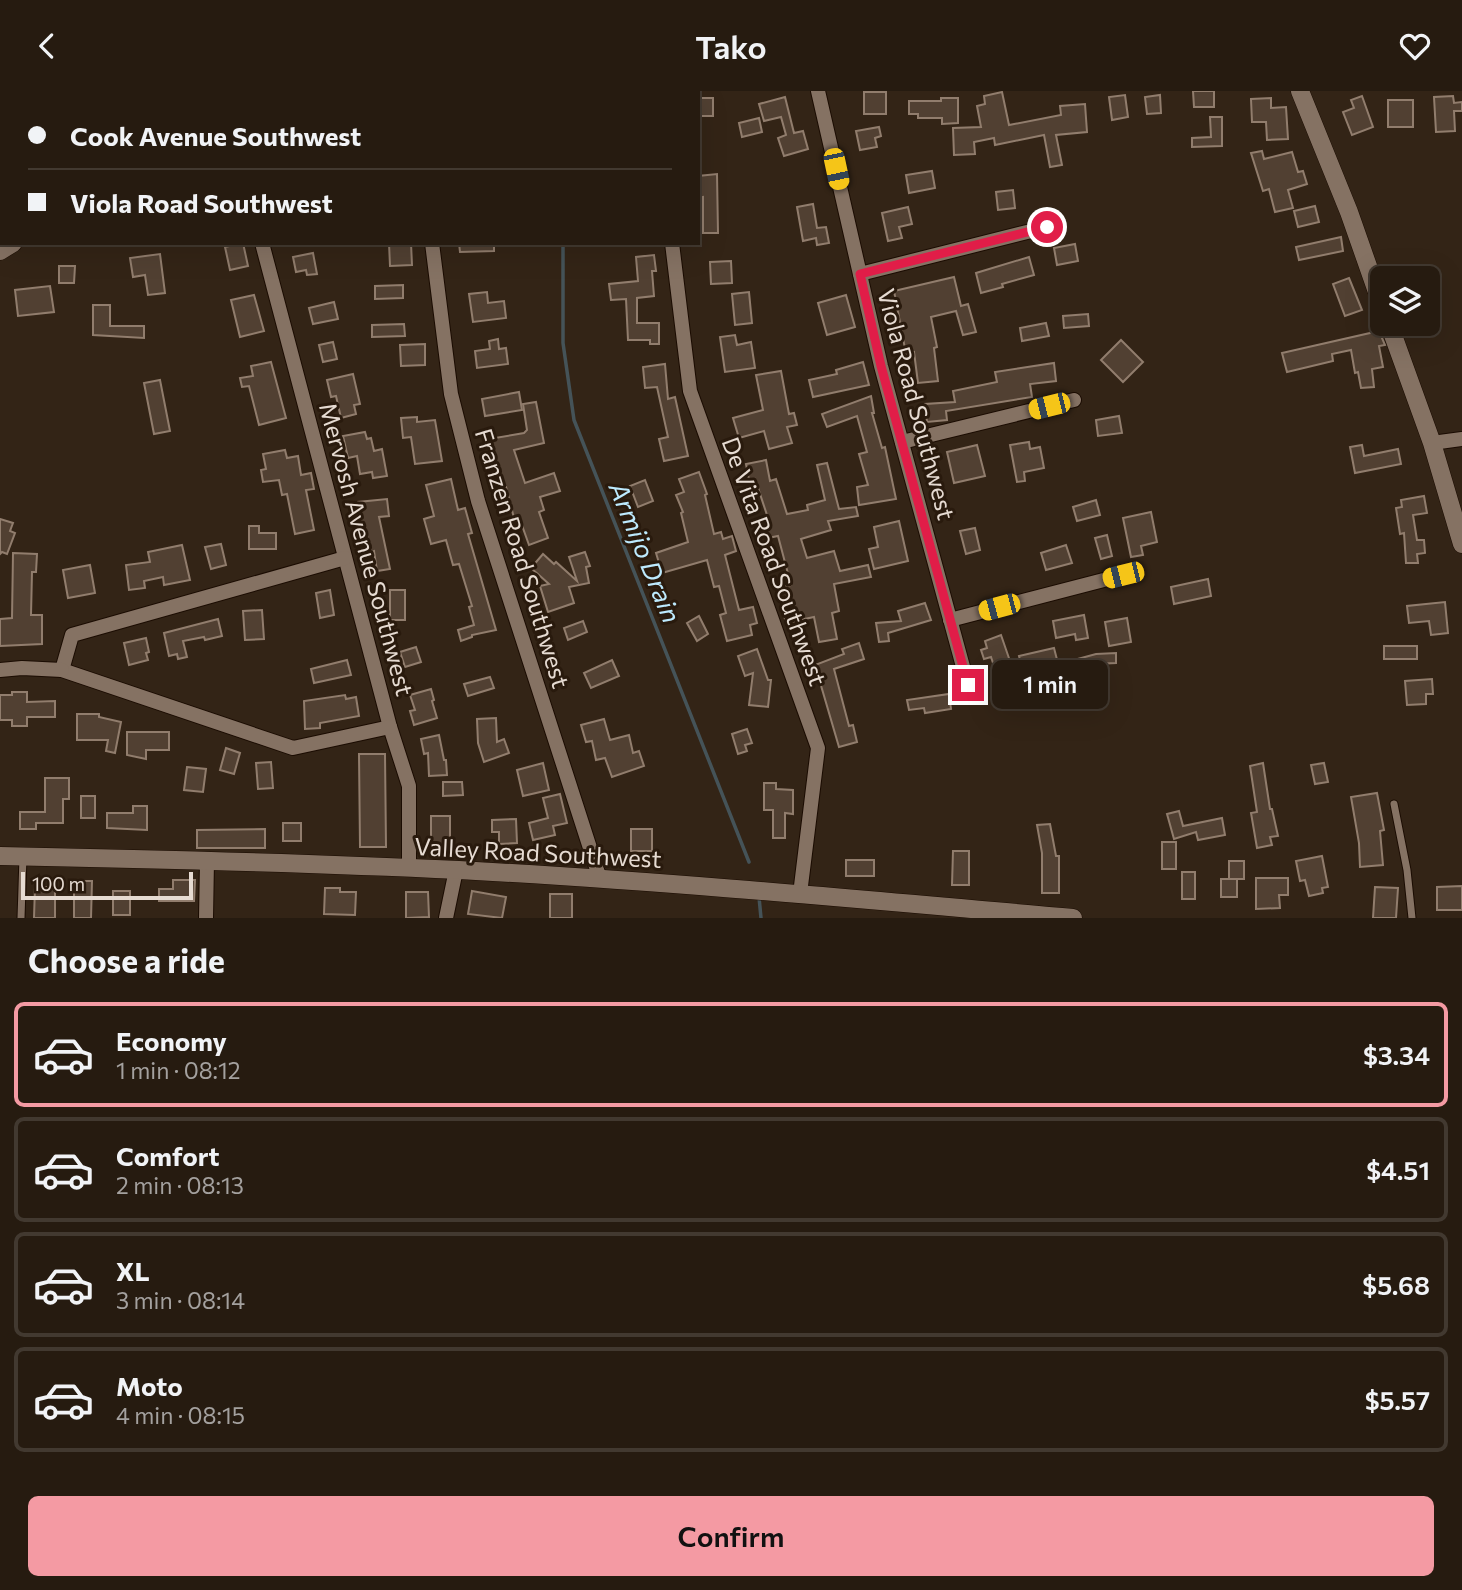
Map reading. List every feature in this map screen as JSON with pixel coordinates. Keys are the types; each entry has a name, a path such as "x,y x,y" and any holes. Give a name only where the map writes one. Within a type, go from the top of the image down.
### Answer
{"street":[{"name":"Viola Road Southwest","path":"818,91 902,442 968,685"},
{"path":"1300,91 1370,272"},
{"path":"860,274 1047,227"},
{"name":"Mervosh Avenue Southwest","path":"263,245 390,727 409,786 409,869"},
{"name":"Franzen Road Southwest","path":"432,245 452,394 478,501 600,879"},
{"name":"De Vita Road Southwest","path":"672,245 690,391 818,748 800,894"},
{"path":"1393,336 1433,443 1462,544"},
{"path":"902,442 1074,400"},
{"path":"1433,443 1462,439"},
{"path":"62,670 72,635 345,558"},
{"path":"950,620 1123,575"},
{"path":"0,670 62,670 293,748 390,727"},
{"name":"Valley Road Southwest","path":"0,856 456,870 800,894 927,911 1073,918"},
{"path":"206,918 207,861"},
{"path":"446,918 456,870"}],"lane":[{"path":"1394,804 1407,870 1412,918"},
{"path":"21,918 23,856"}],"building":[{"path":"1193,91 1214,91 1214,107 1194,107"},
{"path":"864,92 886,92 886,114 864,114"},
{"path":"1002,92 1009,125 1061,115 1060,106 1085,104 1087,132 1056,135 1062,165 1050,167 1044,135 995,145 994,138 974,142 975,154 954,155 953,128 981,127 977,106 985,104 984,96"},
{"path":"1125,95 1128,117 1112,120 1109,97"},
{"path":"1160,95 1161,113 1147,114 1145,97"},
{"path":"1362,96 1373,127 1352,135 1343,112 1354,108 1351,100"},
{"path":"1453,96 1454,103 1462,102 1462,111 1454,111 1455,131 1436,132 1434,97"},
{"path":"785,97 794,133 803,131 808,149 784,156 778,138 786,135 781,117 764,121 759,104"},
{"path":"700,98 713,98 713,116 700,116"},
{"path":"941,98 958,98 958,123 942,124 942,118 918,118 918,114 909,114 909,101 941,101"},
{"path":"1271,98 1271,108 1286,107 1288,139 1267,140 1266,122 1252,122 1251,99"},
{"path":"1388,100 1413,100 1413,127 1388,127"},
{"path":"1210,117 1222,117 1222,146 1192,147 1192,138 1211,137"},
{"path":"759,118 762,132 742,137 739,123"},
{"path":"879,127 881,136 875,138 877,147 860,150 856,131"},
{"path":"1262,151 1264,159 1292,152 1298,172 1303,171 1307,184 1288,190 1293,208 1275,212 1269,189 1263,191 1251,153"},
{"path":"932,171 935,188 909,193 906,175"},
{"path":"717,174 718,233 703,233 700,176"},
{"path":"1013,190 1015,208 998,210 996,192"},
{"path":"813,204 817,228 826,227 829,243 817,245 816,238 803,241 797,207"},
{"path":"1315,206 1319,222 1298,227 1294,211"},
{"path":"908,207 912,224 899,227 902,238 888,241 882,213"},
{"path":"1341,237 1343,251 1299,260 1296,247"},
{"path":"1075,244 1078,261 1057,265 1054,248"},
{"path":"243,245 248,266 230,270 225,247"},
{"path":"389,245 411,245 412,265 390,266"},
{"path":"459,245 494,245 494,251 460,252"},
{"path":"313,253 317,274 307,275 306,270 296,272 293,257"},
{"path":"160,254 165,293 148,295 145,275 133,277 130,258"},
{"path":"654,255 654,296 637,298 637,323 659,323 659,344 650,344 650,340 628,340 626,299 611,300 609,284 638,281 636,257"},
{"path":"1029,257 1034,275 981,293 976,273"},
{"path":"731,261 732,283 711,284 710,262"},
{"path":"59,266 75,266 74,283 59,283"},
{"path":"954,277 961,306 968,304 976,332 963,335 956,311 931,317 937,347 934,348 938,381 918,383 914,352 906,354 894,291"},
{"path":"1349,278 1362,310 1345,316 1333,284"},
{"path":"403,285 403,298 375,299 375,286"},
{"path":"50,286 54,312 18,316 15,290"},
{"path":"487,292 488,303 504,301 506,318 473,322 469,294"},
{"path":"749,292 752,323 735,325 732,294"},
{"path":"254,295 264,331 240,337 231,300"},
{"path":"846,295 855,327 827,335 818,303"},
{"path":"334,302 338,319 313,324 309,308"},
{"path":"93,305 110,305 110,326 144,326 144,338 93,335"},
{"path":"1088,314 1089,326 1064,328 1063,316"},
{"path":"1046,323 1049,336 1022,341 1020,328"},
{"path":"404,324 405,336 372,337 372,325"},
{"path":"1370,333 1370,336 1381,336 1385,345 1379,346 1383,367 1372,369 1374,387 1361,388 1351,350 1332,354 1333,361 1287,372 1282,353"},
{"path":"735,335 737,345 751,342 755,368 725,372 720,337"},
{"path":"498,339 499,349 506,348 508,364 477,368 475,351 490,349 489,341"},
{"path":"1121,340 1143,362 1123,382 1101,360"},
{"path":"333,342 337,359 323,362 319,345"},
{"path":"425,344 425,365 401,366 400,345"},
{"path":"271,362 286,418 259,425 249,386 242,387 240,378 253,376 251,366"},
{"path":"863,362 869,385 813,397 809,380 837,374 836,370"},
{"path":"1054,363 1056,381 1030,384 1032,397 946,411 947,420 927,422 925,404 955,402 953,391 997,382 995,372"},
{"path":"665,364 668,399 675,397 688,456 664,461 659,439 668,437 657,387 645,388 643,367"},
{"path":"781,371 789,414 794,413 797,425 787,427 792,443 769,449 764,431 739,438 733,418 763,410 756,375"},
{"path":"353,374 360,404 354,405 356,414 341,418 336,396 331,397 327,380"},
{"path":"160,380 170,431 154,434 144,383"},
{"path":"519,392 522,410 485,416 482,399"},
{"path":"871,396 872,413 882,448 885,447 896,499 859,505 857,487 868,485 859,454 867,452 857,416 827,427 822,414"},
{"path":"536,402 544,443 514,450 525,483 554,473 560,491 540,497 544,510 539,512 548,538 529,545 519,517 514,518 489,439 524,433 527,430 523,404"},
{"path":"1119,416 1122,433 1098,436 1096,420"},
{"path":"417,417 417,422 435,420 442,461 415,464 411,437 403,438 401,418"},
{"path":"365,432 367,439 371,438 374,451 382,449 387,476 373,478 372,472 360,474 357,456 348,458 343,436"},
{"path":"1029,442 1030,449 1040,447 1044,468 1024,472 1025,481 1017,482 1010,445"},
{"path":"977,445 985,476 954,483 947,452"},
{"path":"1362,445 1364,456 1398,449 1401,464 1355,473 1350,447"},
{"path":"285,450 287,458 298,456 301,475 311,473 314,489 306,490 314,530 295,534 287,494 282,495 279,480 263,482 261,470 266,469 263,454"},
{"path":"766,460 770,481 776,479 787,514 808,510 807,505 825,500 817,465 827,463 839,509 856,507 858,516 828,521 831,530 801,539 807,558 834,551 840,571 868,565 871,577 834,584 839,611 832,613 837,639 819,642 814,617 786,623 783,611 790,610 784,587 791,585 778,536 768,538 765,518 768,518 755,479 749,480 746,464"},
{"path":"699,472 707,494 705,495 714,534 721,532 723,539 732,536 736,551 725,555 739,610 753,607 757,623 750,625 752,635 727,641 720,615 726,613 719,586 714,587 707,560 662,573 656,553 688,542 681,513 683,512 676,495 684,492 679,479"},
{"path":"451,479 458,510 465,508 472,533 468,534 496,630 472,635 461,641 458,630 474,625 469,607 472,606 459,564 453,565 446,540 431,544 424,519 434,516 426,485"},
{"path":"645,480 653,501 638,507 630,486"},
{"path":"1424,496 1427,513 1413,515 1417,540 1424,540 1425,553 1417,554 1418,563 1406,563 1404,533 1400,534 1396,508 1402,507 1401,500"},
{"path":"387,499 389,516 379,517 390,569 377,571 374,551 371,552 368,538 362,540 358,502"},
{"path":"1096,500 1100,515 1077,521 1073,507"},
{"path":"1151,512 1157,542 1141,546 1143,555 1131,557 1123,518"},
{"path":"0,519 13,523 10,531 15,533 7,554 0,554"},
{"path":"899,521 908,561 874,569 869,549 878,547 874,527"},
{"path":"249,526 259,526 259,533 276,533 276,549 249,549"},
{"path":"975,528 980,550 966,554 960,531"},
{"path":"1107,535 1112,556 1101,559 1095,538"},
{"path":"221,544 226,565 211,569 205,547"},
{"path":"182,545 190,580 164,585 163,577 144,581 145,588 129,590 126,565 150,562 148,552"},
{"path":"1066,545 1072,563 1046,570 1041,553"},
{"path":"585,552 590,566 586,567 589,583 569,587 574,603 548,612 540,586 549,584 531,568 543,554 577,581 569,557"},
{"path":"13,553 37,554 36,572 32,572 31,615 42,615 42,644 0,646 0,619 12,618"},
{"path":"90,565 95,593 68,598 63,570"},
{"path":"1208,579 1211,596 1174,604 1171,587"},
{"path":"330,590 334,615 320,618 316,593"},
{"path":"390,590 405,590 405,620 390,620"},
{"path":"1445,602 1448,633 1431,635 1429,621 1409,623 1407,606"},
{"path":"925,603 931,620 888,633 889,641 879,642 876,623 901,621 898,611"},
{"path":"262,610 264,639 245,640 243,611"},
{"path":"1084,615 1088,638 1076,640 1075,634 1056,638 1053,621"},
{"path":"699,616 708,634 697,641 687,623"},
{"path":"1127,618 1131,642 1109,646 1105,622"},
{"path":"218,619 222,636 183,641 187,657 178,659 177,654 169,656 164,633"},
{"path":"583,621 587,632 568,640 564,628"},
{"path":"1001,635 1011,664 995,669 991,657 984,659 981,650 987,648 985,641"},
{"path":"146,638 148,660 129,665 124,643"},
{"path":"859,643 864,659 834,669 849,726 853,725 857,742 839,747 815,665 844,654 842,649"},
{"path":"1384,646 1417,646 1417,659 1384,659"},
{"path":"416,647 421,662 405,667 400,652"},
{"path":"1054,648 1062,679 1045,683 1041,668 1023,672 1019,656"},
{"path":"757,649 768,680 771,680 768,707 749,705 753,673 745,676 738,656"},
{"path":"1116,653 1116,663 1094,664 1096,672 1085,675 1082,665 1070,665 1070,661 1096,654"},
{"path":"347,660 351,675 314,683 311,669"},
{"path":"612,660 619,676 591,688 584,673"},
{"path":"490,677 494,688 468,696 464,684"},
{"path":"1432,679 1433,694 1426,694 1426,704 1407,705 1405,681"},
{"path":"431,689 437,718 414,725 410,711 415,710 410,695"},
{"path":"12,692 27,692 27,702 55,701 55,717 27,717 27,726 12,726 12,720 0,720 0,695 12,695"},
{"path":"949,694 951,709 925,713 924,708 909,710 907,700"},
{"path":"345,695 346,699 356,697 359,716 320,723 320,728 305,729 304,701"},
{"path":"77,714 99,714 99,717 121,722 115,753 106,751 108,740 77,740"},
{"path":"496,718 497,742 504,739 509,753 484,762 478,743 477,719"},
{"path":"604,719 610,740 629,735 633,753 639,751 644,766 612,777 605,758 596,760 592,741 586,742 581,725"},
{"path":"747,729 752,743 745,745 747,751 738,754 732,734"},
{"path":"127,732 169,732 169,750 146,750 146,759 127,755"},
{"path":"439,735 447,775 429,776 428,753 424,754 421,739"},
{"path":"226,748 240,753 234,774 220,770"},
{"path":"359,754 385,754 386,847 360,847"},
{"path":"271,762 273,788 258,789 256,763"},
{"path":"543,763 549,790 523,796 517,770"},
{"path":"1263,763 1270,809 1278,836 1270,837 1272,845 1257,848 1251,813 1257,812 1250,766"},
{"path":"1324,763 1328,782 1315,784 1311,765"},
{"path":"187,767 206,769 203,792 184,790"},
{"path":"45,778 69,778 69,799 63,799 63,823 36,823 36,829 20,829 20,812 45,812"},
{"path":"443,782 462,782 463,795 443,796"},
{"path":"764,783 776,783 776,789 793,790 793,814 785,813 785,838 773,838 773,810 764,810"},
{"path":"1377,793 1384,830 1380,831 1383,865 1360,867 1351,797"},
{"path":"560,794 567,823 553,826 555,835 533,840 529,823 548,818 543,798"},
{"path":"81,796 95,796 95,818 81,818"},
{"path":"133,806 147,806 147,830 107,828 107,813 133,813"},
{"path":"1179,811 1183,826 1222,818 1225,835 1198,840 1196,832 1174,839 1167,814"},
{"path":"431,816 450,816 450,844 431,844"},
{"path":"516,819 517,843 499,844 499,832 492,832 492,820"},
{"path":"283,823 301,823 301,841 283,841"},
{"path":"1050,824 1056,856 1059,856 1059,893 1042,893 1042,853 1037,825"},
{"path":"265,829 265,848 197,848 197,830"},
{"path":"631,829 652,829 652,851 631,851"},
{"path":"1162,842 1176,842 1176,869 1162,869"},
{"path":"953,851 969,851 969,885 952,885"},
{"path":"1322,856 1328,887 1322,888 1323,893 1309,896 1305,880 1300,881 1296,861"},
{"path":"846,860 874,860 874,876 846,876"},
{"path":"1229,861 1244,861 1244,879 1229,879"},
{"path":"1182,872 1195,872 1195,899 1182,899"},
{"path":"1256,878 1288,878 1288,895 1279,895 1280,908 1256,909"},
{"path":"1221,879 1237,879 1237,897 1221,897"},
{"path":"173,880 195,880 194,901 159,901 159,889 173,889"},
{"path":"74,881 92,881 91,918 74,918"},
{"path":"1462,886 1462,910 1437,910 1437,887"},
{"path":"35,887 55,887 55,918 34,918"},
{"path":"1375,887 1398,888 1396,918 1373,918"},
{"path":"325,888 356,892 355,915 324,914"},
{"path":"113,891 130,891 130,915 113,915"},
{"path":"472,891 506,897 502,918 468,914"},
{"path":"406,892 428,892 429,917 406,918"},
{"path":"550,894 572,894 572,918 550,918"}],"waterway":[{"name":"Armijo Drain","path":"563,245 563,343 574,420 749,862"},
{"name":"Armijo Drain","path":"759,897 761,918"}],"route":[{"path":"968,685 881,366 860,274 1047,227"}]}
